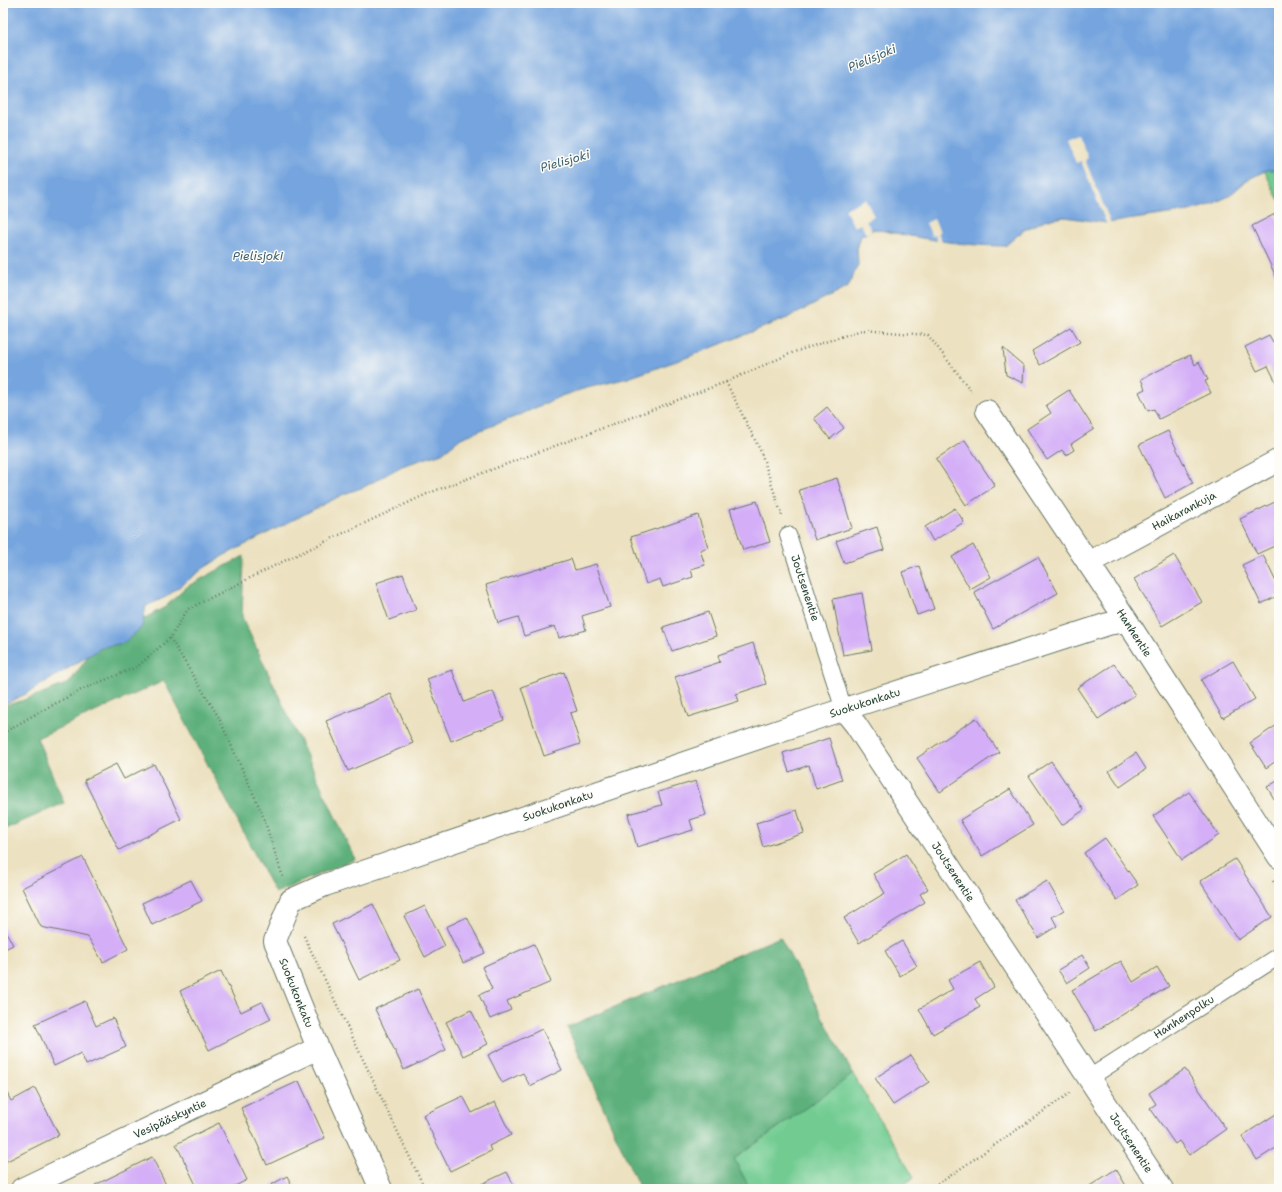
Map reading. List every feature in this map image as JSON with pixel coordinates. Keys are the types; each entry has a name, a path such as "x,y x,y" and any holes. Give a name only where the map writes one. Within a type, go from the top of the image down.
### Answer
{"street":[{"name":"Hanhentie","path":"987,411 1126,621 1279,857"},
{"name":"Haikarankuja","path":"1088,563 1279,460"},
{"name":"Suokukonkatu","path":"381,1189 318,1048 275,941 291,900 332,882 820,717 1108,624 1126,621"},
{"name":"Joutsenentie","path":"844,710 856,725 1082,1083 1162,1189"},
{"name":"Vesipääskyntie","path":"22,1189 318,1048"}],"lane":[{"name":"Joutsenentie","path":"788,535 844,710"},
{"name":"Hanhenpolku","path":"1082,1083 1279,956"}],"path":[{"path":"3,733 83,689 137,667 170,638 188,610 286,560 429,493 726,382 794,352 862,330 928,335 987,411"},
{"path":"726,382 761,452 788,535"},
{"path":"170,638 218,716 262,813 296,919 425,1189"},
{"path":"931,1189 1082,1083"}],"green space":[{"path":"1259,159 1279,164 1279,200 1276,195"},
{"path":"244,556 242,617 355,859 275,893 164,681 37,738 64,803 3,830 3,706 21,701 69,683 97,644 165,607 188,586"},
{"path":"780,937 853,1074 734,1159 750,1189 640,1189 567,1027"},
{"path":"853,1074 914,1178 896,1189 750,1189 734,1159"}],"water":[{"name":"Pielisjoki","path":"3,3 1279,3 1279,170 1267,170 1247,180 1229,196 1210,205 1189,211 1107,223 1065,217 1045,220 1024,230 1005,246 972,245 940,241 875,229 861,236 857,245 858,265 848,287 790,317 688,357 628,378 561,396 522,414 461,438 442,453 402,466 364,487 344,494 223,556 204,568 166,597 146,606 142,627 124,643 103,647 26,694 3,705"}],"pier":[{"path":"1078,134 1088,158 1085,160 1111,224 1107,225 1081,161 1076,163 1066,139"},
{"path":"865,199 874,216 866,221 872,231 866,234 861,224 854,227 845,209"},
{"path":"934,219 943,243 938,243 935,235 932,236 926,223"}],"building":[{"path":"1275,214 1279,222 1279,283 1252,226"},
{"path":"1071,327 1080,342 1040,365 1032,351"},
{"path":"1269,335 1273,342 1279,339 1279,388 1268,366 1257,371 1245,347"},
{"path":"1003,348 1024,366 1023,383 1006,375"},
{"path":"1190,355 1195,365 1199,362 1208,380 1205,381 1211,393 1159,419 1154,409 1148,411 1139,392 1145,389 1141,379"},
{"path":"1069,390 1094,429 1071,444 1074,450 1066,455 1062,450 1047,460 1027,429 1051,413 1046,405"},
{"path":"827,407 844,428 830,439 814,418"},
{"path":"1168,431 1193,483 1165,498 1139,445"},
{"path":"965,440 995,486 966,505 936,459"},
{"path":"837,478 852,528 815,540 799,490"},
{"path":"1279,500 1279,544 1257,554 1240,519"},
{"path":"757,501 770,542 743,550 730,509"},
{"path":"955,508 964,522 933,541 925,527"},
{"path":"698,515 708,547 700,550 705,565 691,569 693,577 663,587 660,579 646,584 631,537"},
{"path":"877,527 884,550 844,563 836,541"},
{"path":"973,545 991,577 970,589 952,557"},
{"path":"1174,555 1202,602 1162,626 1134,579"},
{"path":"1263,555 1279,588 1279,595 1261,604 1242,565"},
{"path":"1038,557 1058,593 993,629 974,592"},
{"path":"571,559 575,570 596,564 610,607 582,616 586,630 559,638 555,626 524,636 518,617 498,623 486,585"},
{"path":"919,566 934,609 917,615 902,572"},
{"path":"403,574 416,610 389,620 376,583"},
{"path":"862,593 872,650 843,655 833,599"},
{"path":"708,612 716,636 672,651 663,627"},
{"path":"753,643 766,684 736,694 739,701 688,717 675,677 720,662 718,655"},
{"path":"1233,661 1255,699 1223,718 1201,680"},
{"path":"1114,664 1135,695 1098,719 1077,688"},
{"path":"452,670 464,702 493,691 504,720 451,741 427,679"},
{"path":"564,672 577,711 570,713 580,744 544,756 521,687"},
{"path":"391,694 413,743 348,771 326,721"},
{"path":"976,718 999,752 940,792 917,758"},
{"path":"1277,725 1279,728 1279,759 1266,768 1250,743"},
{"path":"829,738 842,780 816,789 809,765 789,772 783,753"},
{"path":"1136,753 1146,769 1120,787 1109,771"},
{"path":"1051,761 1084,810 1062,825 1029,776"},
{"path":"116,764 124,779 154,764 181,819 119,850 84,780"},
{"path":"1279,780 1279,807 1267,787"},
{"path":"696,781 706,815 690,820 693,830 637,847 628,814 662,805 658,792"},
{"path":"1010,789 1033,825 982,856 960,820"},
{"path":"1189,792 1219,835 1182,860 1153,816"},
{"path":"797,810 804,833 763,847 756,823"},
{"path":"1105,838 1138,885 1117,900 1084,853"},
{"path":"906,854 928,889 920,894 925,902 859,943 844,918 885,893 873,874"},
{"path":"83,857 128,949 103,962 88,937 41,927 22,888"},
{"path":"1235,859 1272,917 1238,940 1200,881"},
{"path":"191,880 202,901 152,925 142,903"},
{"path":"1047,881 1064,910 1052,917 1057,926 1038,938 1015,900"},
{"path":"373,904 400,960 359,980 332,924"},
{"path":"425,906 445,946 425,957 404,916"},
{"path":"467,917 485,953 463,963 446,927"},
{"path":"3,926 13,945 3,950"},
{"path":"902,941 917,966 900,976 885,951"},
{"path":"534,944 551,982 507,1001 511,1010 490,1019 479,995 492,989 482,967"},
{"path":"1082,955 1090,968 1067,983 1058,970"},
{"path":"1121,961 1133,982 1157,967 1169,986 1096,1031 1072,990"},
{"path":"980,962 994,987 975,999 980,1007 933,1034 919,1009 953,989 948,980"},
{"path":"221,971 241,1012 262,1002 271,1019 209,1050 180,991"},
{"path":"418,989 446,1050 404,1070 375,1009"},
{"path":"85,1001 96,1026 113,1018 126,1047 86,1065 81,1053 54,1066 35,1024"},
{"path":"471,1010 488,1044 463,1056 446,1022"},
{"path":"542,1029 562,1070 530,1086 523,1073 502,1083 488,1055"},
{"path":"911,1055 929,1082 893,1105 875,1078"},
{"path":"1185,1069 1226,1129 1189,1155 1179,1141 1175,1144 1150,1108 1156,1104 1149,1093"},
{"path":"299,1081 325,1138 267,1165 241,1108"},
{"path":"3,1085 11,1101 35,1088 59,1135 3,1163"},
{"path":"463,1096 472,1113 495,1102 511,1135 489,1146 491,1151 450,1171 423,1115"},
{"path":"1276,1114 1279,1119 1279,1146 1257,1160 1242,1136"},
{"path":"219,1123 247,1180 229,1189 198,1189 176,1144"},
{"path":"152,1157 168,1189 97,1189 95,1185"},
{"path":"1116,1169 1128,1189 1085,1189"},
{"path":"507,1172 516,1189 471,1189"},
{"path":"287,1176 294,1189 273,1189 271,1185"}]}
